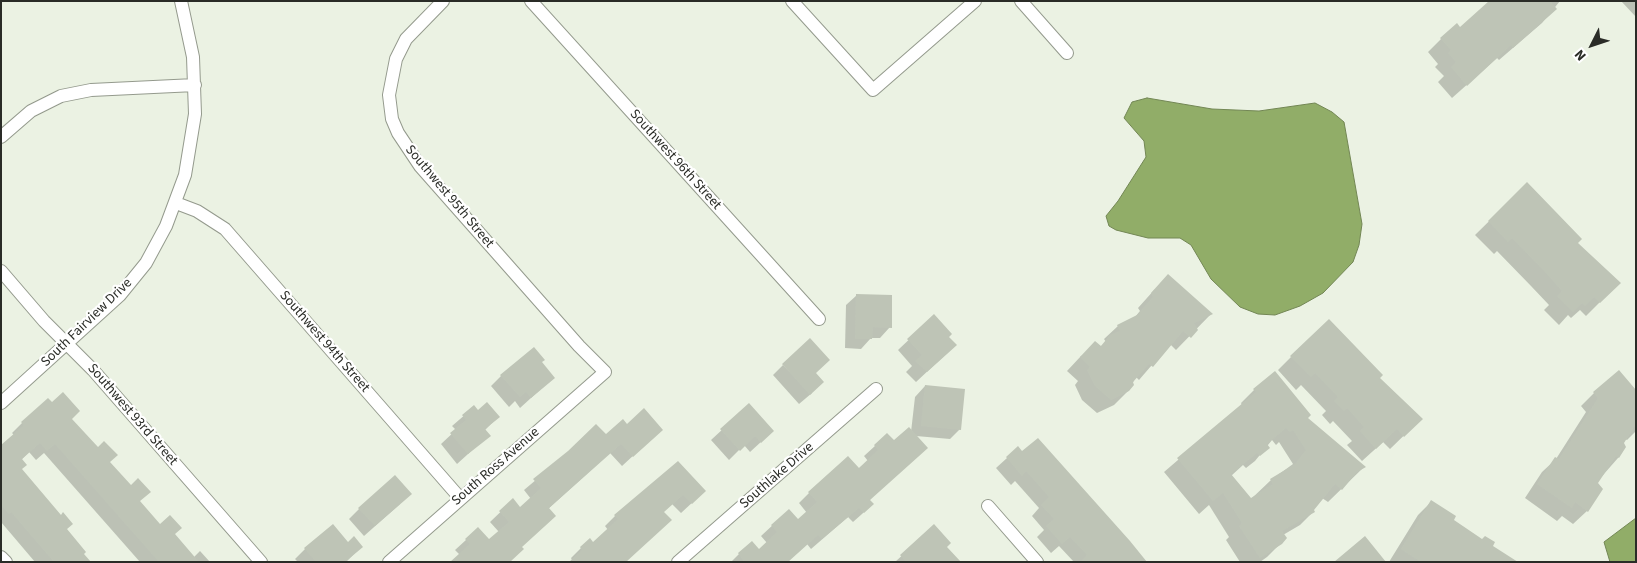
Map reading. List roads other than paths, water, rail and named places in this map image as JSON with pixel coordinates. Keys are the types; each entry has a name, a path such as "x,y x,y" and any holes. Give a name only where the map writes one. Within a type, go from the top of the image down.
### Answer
{"street":[{"name":"South Fairview Drive","path":"1,403 120,295 136,277 158,245 176,203 190,154 195,114 195,85 190,35 181,1"},
{"name":"Southwest 95th Street","path":"443,1 412,31 396,58 389,95 392,119 398,133 420,166 578,346 605,372"},
{"name":"Southwest 96th Street","path":"530,1 819,320"},
{"path":"792,1 873,90 975,1"},
{"path":"1021,1 1067,53"},
{"path":"1,137 31,110 61,96 91,90 195,85"},
{"name":"Southwest 94th Street","path":"176,203 197,211 225,229 460,498"},
{"name":"Southwest 93rd Street","path":"1,271 44,321 93,370 261,562"},
{"name":"South Ross Avenue","path":"389,562 605,372"},
{"name":"Southlake Drive","path":"678,562 876,389"},
{"path":"988,506 1037,562"},
{"path":"1,557 6,562"}]}
